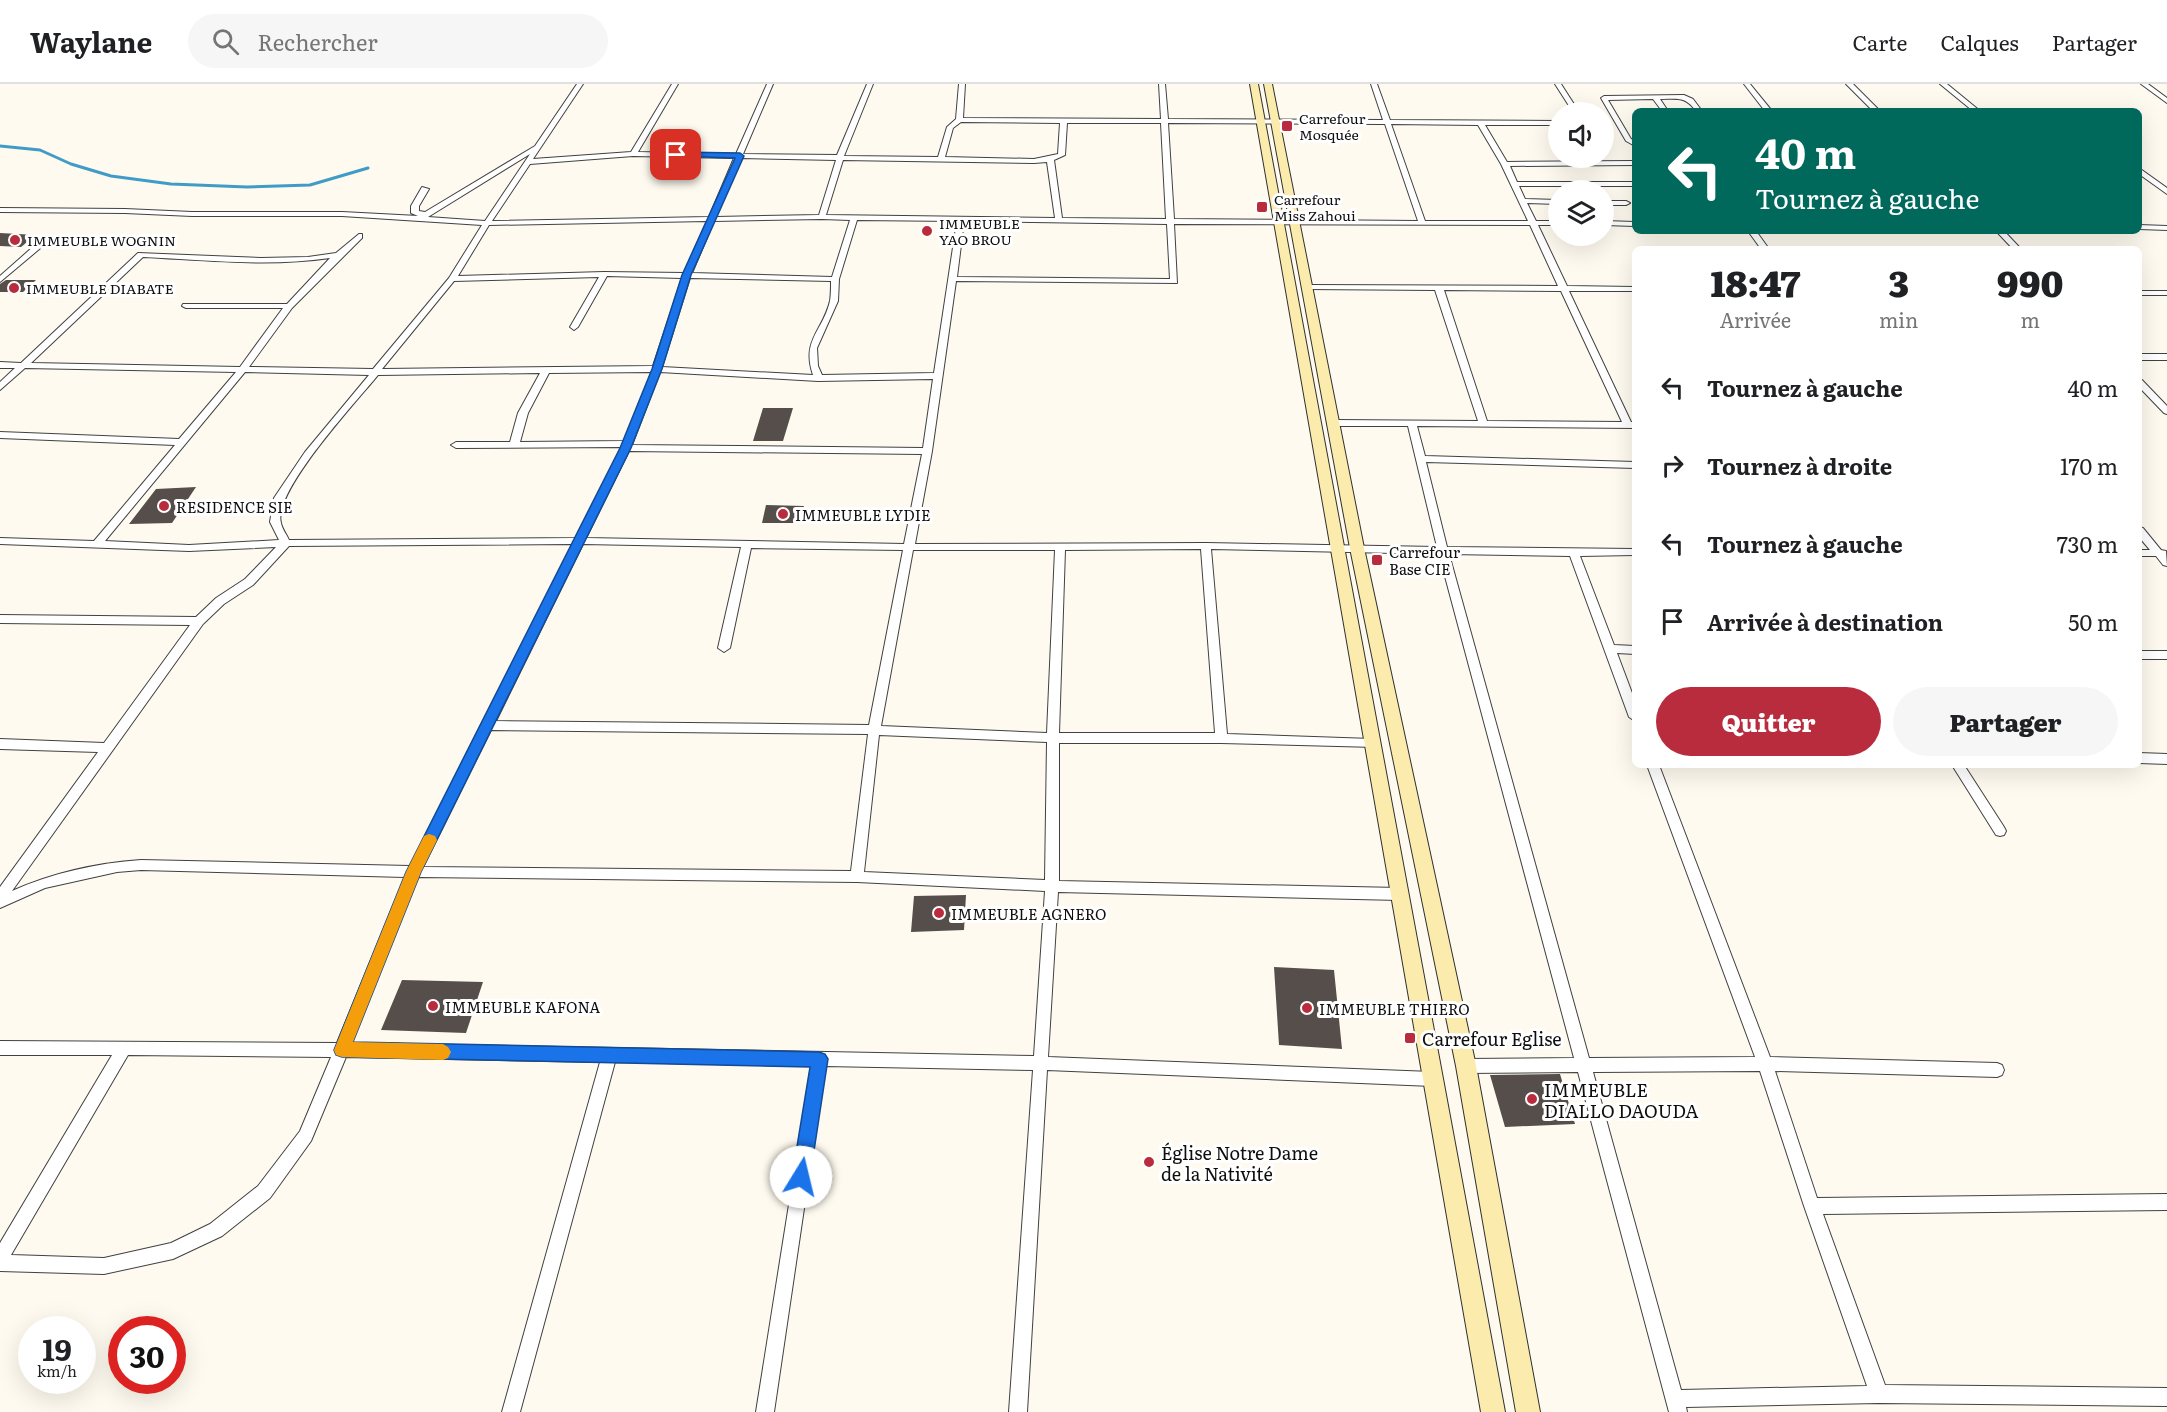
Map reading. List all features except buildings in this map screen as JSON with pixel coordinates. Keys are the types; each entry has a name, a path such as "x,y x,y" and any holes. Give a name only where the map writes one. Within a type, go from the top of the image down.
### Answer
{"main road":[{"path":"1254,84 1268,121 1287,223 1337,547 1493,1412"},
{"path":"1268,84 1268,121"},
{"path":"1287,223 1307,287 1357,548 1466,1066 1528,1412"}],"street":[{"path":"286,543 275,522 279,498 308,454 452,279 580,84"},
{"path":"633,154 675,84"},
{"path":"0,1263 104,1266 173,1251 216,1230 264,1192 306,1136 414,872 626,446 657,369 687,275 771,84"},
{"path":"822,217 840,157 870,84"},
{"path":"960,120 962,84"},
{"path":"952,279 1174,281 1162,84"},
{"path":"1374,84 1422,222"},
{"path":"1558,84 1570,102"},
{"path":"1747,84 1767,108"},
{"path":"1849,84 1874,108"},
{"path":"1943,84 1973,108"},
{"path":"2144,84 2167,101"},
{"path":"1655,97 1663,108"},
{"path":"1632,142 1628,140 1604,98 1688,98 1696,108"},
{"path":"941,159 950,128 953,123 960,120 1548,123"},
{"path":"528,162 633,154 1050,159 1061,155 1064,120"},
{"path":"1334,423 1631,425 1505,164 1480,122"},
{"path":"423,216 540,144"},
{"path":"1050,159 1059,220"},
{"path":"1614,161 1632,163"},
{"path":"1505,164 1548,162"},
{"path":"2142,172 2167,192"},
{"path":"1514,184 1632,184"},
{"path":"423,216 415,213 415,206 425,189"},
{"path":"1522,201 1548,202"},
{"path":"1614,203 1626,203"},
{"path":"0,210 423,216 487,223 822,217 1287,223 1548,223"},
{"path":"818,378 814,366 813,348 834,301 835,279 854,218"},
{"path":"857,877 874,730 927,451 961,219"},
{"path":"1614,223 1632,224"},
{"path":"2142,227 2167,228"},
{"path":"2003,234 2014,246"},
{"path":"97,544 243,369 289,306 358,236"},
{"path":"0,280 46,240"},
{"path":"0,387 141,255 282,260 338,255"},
{"path":"452,279 604,274 835,279"},
{"path":"574,327 604,274"},
{"path":"1307,287 1632,289"},
{"path":"1439,289 1484,425"},
{"path":"2142,293 2167,293"},
{"path":"186,306 289,306"},
{"path":"2142,357 2167,357"},
{"path":"0,365 377,372 657,369 818,378 938,376"},
{"path":"514,445 523,413 546,370"},
{"path":"2142,385 2167,411"},
{"path":"1412,424 1443,550 1677,1405 1880,1394 2167,1397"},
{"path":"0,435 182,442"},
{"path":"456,445 927,451"},
{"path":"1420,459 1632,465"},
{"path":"2142,533 2162,553 2167,563"},
{"path":"0,541 189,548 286,543 578,541 908,547 1206,546 1632,552"},
{"path":"0,897 199,621 219,601 249,582 286,543"},
{"path":"724,648 747,544"},
{"path":"1018,1412 1052,886 1053,738 1060,546"},
{"path":"1206,546 1221,738"},
{"path":"1574,553 1632,709"},
{"path":"2142,553 2162,553"},
{"path":"0,620 199,621"},
{"path":"1610,649 1632,650"},
{"path":"2142,655 2167,655"},
{"path":"486,725 874,730 1053,738 1221,738 1372,744"},
{"path":"0,744 106,748"},
{"path":"2142,758 2167,759"},
{"path":"1654,768 1765,1064 1812,1206 1880,1394"},
{"path":"1960,768 2000,831"},
{"path":"0,902 43,883 117,867 141,865 414,872 857,877 1052,886 1399,894"},
{"path":"0,1048 342,1050 1039,1063 1432,1079"},
{"path":"0,1258 124,1048"},
{"path":"510,1412 609,1056"},
{"path":"765,1412 819,1059"},
{"path":"1466,1066 1765,1064 1997,1070"},
{"path":"1812,1206 2167,1202"}],"waterway":[{"path":"0,146 40,150 71,164 111,176 171,184 247,187 310,185 368,168"}],"slow traffic":[{"path":"429,840 342,1050 443,1052"}],"place":[{"name":"Carrefour Mosquée","path":"1287,126"},
{"name":"Carrefour Miss Zahoui","path":"1262,207"},
{"name":"IMMEUBLE YAO BROU","path":"927,231"},
{"name":"IMMEUBLE WOGNIN","path":"15,240"},
{"name":"IMMEUBLE DIABATE","path":"14,288"},
{"name":"RESIDENCE SIE","path":"164,506"},
{"name":"IMMEUBLE LYDIE","path":"783,514"},
{"name":"Carrefour Base CIE","path":"1377,560"},
{"name":"IMMEUBLE AGNERO","path":"939,913"},
{"name":"IMMEUBLE KAFONA","path":"433,1006"},
{"name":"IMMEUBLE THIERO","path":"1307,1008"},
{"name":"Carrefour Eglise","path":"1410,1038"},
{"name":"IMMEUBLE DIALLO DAOUDA","path":"1532,1099"},
{"name":"Église Notre Dame de la Nativité","path":"1149,1162"}],"route":[{"path":"676,155 740,156 687,275 657,369 626,448 414,872 342,1050 819,1059 801,1177"}]}
